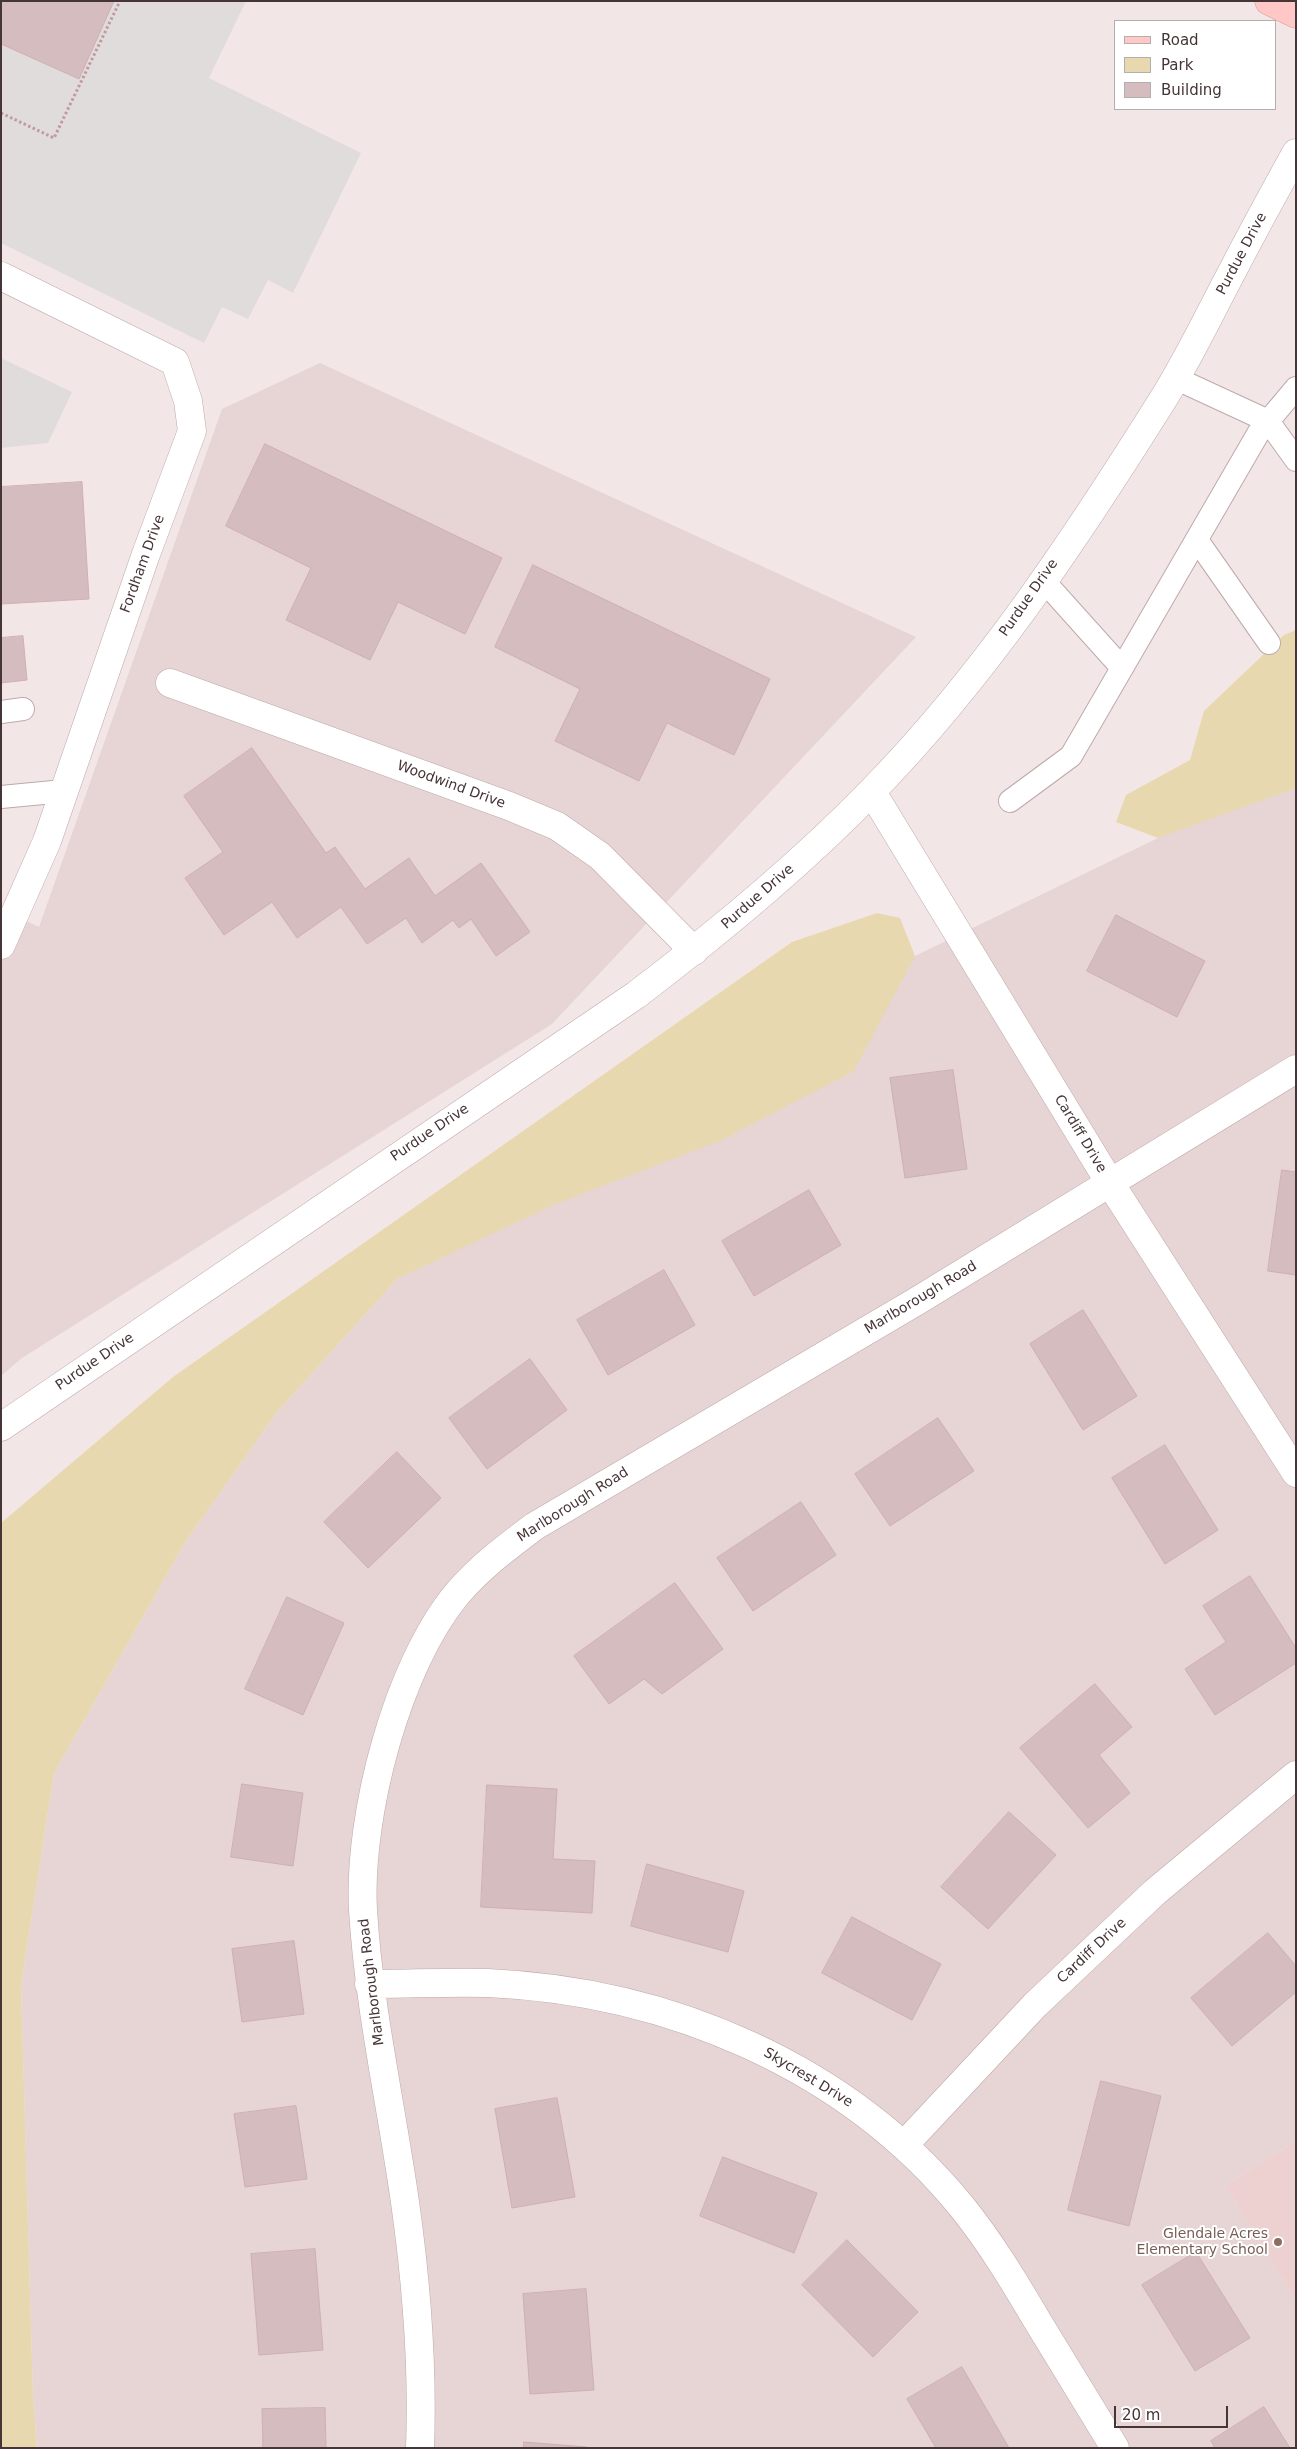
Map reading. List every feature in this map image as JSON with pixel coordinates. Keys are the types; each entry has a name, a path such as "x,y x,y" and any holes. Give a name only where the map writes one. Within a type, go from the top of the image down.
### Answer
{"main road":[{"path":"1270,1 1296,14"}],"street":[{"name":"Purdue Drive","path":"1,1427 636,994 694,951 786,875 872,792 954,699 1043,580 1175,378 1201,334 1296,153"},
{"name":"Fordham Drive","path":"1,276 175,362 188,400 192,431 143,563 47,841 1,945"},
{"name":"Woodwind Drive","path":"170,683 509,806 557,826 600,856 694,951"},
{"name":"Cardiff Drive","path":"872,792 1110,1183 1296,1473"},
{"name":"Marlborough Road","path":"420,2448 416,2316 405,2203 369,1984 363,1906 368,1828 381,1760 402,1693 428,1638 457,1594 494,1557 535,1526 917,1302 1296,1069"},
{"name":"Cardiff Drive","path":"904,2145 1035,2005 1155,1892 1296,1775"},
{"name":"Skycrest Drive","path":"369,1984 488,1983 566,1991 644,2007 718,2030 774,2055 841,2095 904,2145 962,2207 1008,2271 1115,2448"}],"lane":[{"path":"1175,378 1268,421 1296,460"},
{"path":"1010,802 1071,756 1259,432 1296,388"},
{"path":"1196,540 1269,643"},
{"path":"1043,580 1122,668"},
{"path":"1,712 23,709"},
{"path":"1,797 64,791"}],"path":[{"path":"1,112 54,138 120,1"}],"shaded area":[{"path":"1,1 246,1 209,78 361,153 293,293 268,280 248,319 222,307 204,343 1,243"},
{"path":"1,358 72,392 48,443 1,448"},
{"path":"320,363 916,637 552,1024 22,1358 1,1376 1,909 39,927 222,409"},
{"path":"1296,759 1296,2141 1225,2185 1296,2300 1296,2448 37,2448 33,2396 21,1985 54,1773 186,1541 277,1412 397,1279 915,956 1158,838"},
{"name":"Glendale Acres Elementary School","path":"1296,2141 1296,2300 1225,2185"}],"green space":[{"path":"1296,630 1296,788 1158,838 1116,822 1126,795 1190,760 1204,711 1284,635"},
{"path":"877,913 900,918 915,956 854,1071 720,1141 553,1205 397,1279 277,1412 186,1541 54,1773 21,1985 33,2396 37,2448 1,2448 1,1523 173,1377 792,942"}],"building":[{"path":"1,1 114,1 79,79 1,44"},
{"path":"265,444 502,558 465,634 398,602 370,660 286,620 311,568 226,526"},
{"path":"82,482 89,599 1,604 1,487"},
{"path":"533,565 770,679 734,755 667,723 639,781 555,741 580,689 495,647"},
{"path":"23,636 27,680 1,683 1,638"},
{"path":"252,748 326,853 335,847 365,889 409,858 435,896 481,863 530,932 496,956 471,919 459,928 453,920 422,943 406,918 367,944 341,907 297,938 272,902 224,935 185,878 223,852 184,796"},
{"path":"1116,915 1205,961 1177,1017 1087,971"},
{"path":"953,1070 967,1169 905,1178 890,1078"},
{"path":"1282,1170 1296,1172 1296,1275 1268,1271"},
{"path":"809,1190 841,1245 754,1296 722,1241"},
{"path":"664,1270 695,1325 608,1375 577,1320"},
{"path":"1083,1310 1137,1396 1083,1430 1030,1344"},
{"path":"530,1359 567,1410 487,1469 449,1418"},
{"path":"938,1418 974,1471 890,1526 855,1474"},
{"path":"1165,1445 1218,1530 1165,1564 1112,1478"},
{"path":"397,1452 441,1498 368,1568 324,1522"},
{"path":"801,1502 836,1555 753,1611 717,1558"},
{"path":"1250,1576 1296,1648 1296,1663 1215,1715 1185,1669 1226,1642 1203,1606"},
{"path":"675,1583 723,1649 662,1694 644,1679 609,1704 574,1656"},
{"path":"287,1597 344,1623 303,1715 245,1689"},
{"path":"1095,1684 1132,1727 1099,1755 1130,1793 1088,1828 1020,1748"},
{"path":"242,1784 303,1793 293,1866 231,1857"},
{"path":"487,1785 557,1789 553,1859 595,1861 592,1913 481,1907"},
{"path":"1009,1812 1056,1855 988,1929 941,1887"},
{"path":"647,1864 744,1891 728,1952 631,1926"},
{"path":"852,1917 941,1964 912,2020 822,1973"},
{"path":"1268,1933 1296,1966 1296,1992 1232,2046 1191,1998"},
{"path":"294,1941 304,2014 242,2022 232,1949"},
{"path":"1101,2081 1161,2096 1129,2226 1068,2210"},
{"path":"557,2098 575,2197 512,2208 495,2109"},
{"path":"296,2106 307,2179 245,2187 234,2114"},
{"path":"723,2157 817,2193 794,2253 700,2216"},
{"path":"847,2240 918,2312 873,2357 802,2285"},
{"path":"315,2249 323,2350 259,2355 251,2254"},
{"path":"1196,2252 1250,2338 1195,2371 1142,2285"},
{"path":"586,2289 594,2390 530,2394 523,2294"},
{"path":"962,2367 1009,2448 936,2448 907,2399"},
{"path":"1264,2407 1290,2448 1215,2448 1211,2441"},
{"path":"325,2408 326,2448 263,2448 262,2409"},
{"path":"524,2442 587,2447 587,2448 524,2448"}],"place":[{"name":"Glendale Acres Elementary School","path":"1278,2242"}]}
